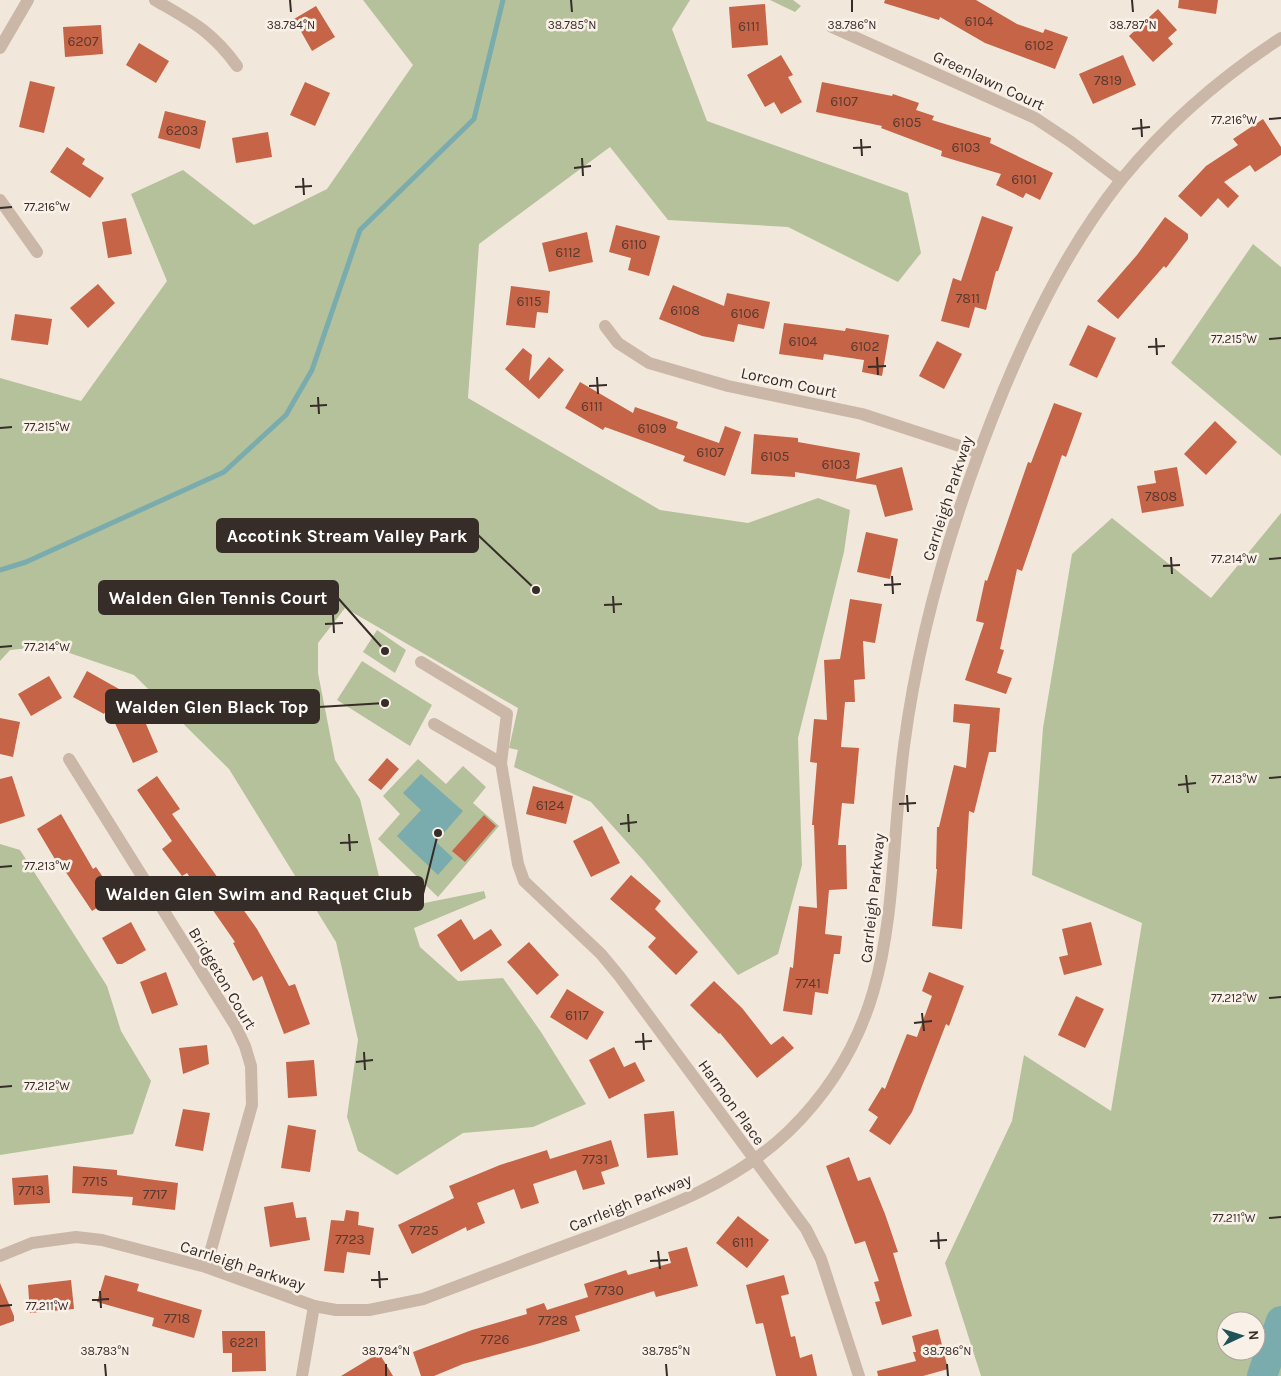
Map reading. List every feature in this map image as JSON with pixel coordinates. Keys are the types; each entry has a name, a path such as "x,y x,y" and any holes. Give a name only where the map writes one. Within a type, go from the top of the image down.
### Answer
{"street":[{"path":"0,48 28,0"},
{"path":"155,0 200,25 222,45 237,66"},
{"name":"Greenlawn Court","path":"832,27 1035,118 1071,142 1121,180"},
{"name":"Carrleigh Parkway","path":"0,1256 32,1243 76,1237 102,1240 206,1267 314,1306 336,1310 369,1310 423,1299 674,1205 721,1181 755,1160 787,1133 827,1087 858,1036 876,990 887,932 897,811 913,692 936,589 978,452 1022,346 1055,280 1092,220 1121,180 1194,104 1223,79 1281,38"},
{"path":"0,200 37,252"},
{"name":"Lorcom Court","path":"605,326 618,343 649,363 728,386 862,414 978,452"},
{"path":"421,662 507,714 501,763 434,724"},
{"name":"Bridgeton Court","path":"69,759 235,1025 245,1046 253,1084 250,1117 206,1267"},
{"name":"Harmon Place","path":"501,763 518,864 524,881 600,954 620,977 815,1245 859,1376"},
{"path":"302,1376 314,1306"}],"green space":[{"path":"363,0 690,0 672,29 707,121 908,193 921,253 898,282 788,227 668,220 610,147 479,244 468,398 660,510 748,523 818,498 850,510 844,552 798,738 802,865 778,954 738,975 643,860 591,802 514,767 518,750 509,748 518,708 345,608 318,643 318,673 335,760 360,799 385,901 395,909 484,891 486,898 414,928 420,947 458,981 503,978 541,1032 586,1104 533,1127 463,1133 397,1175 358,1151 347,1117 358,1040 336,942 229,769 134,675 49,646 10,650 0,661 0,378 81,401 167,281 131,194 183,170 254,225 327,189 413,65"},
{"path":"770,0 793,0 801,6 795,12"},
{"path":"1253,244 1281,267 1281,456 1171,363"},
{"path":"1281,513 1281,1376 981,1376 945,1263 1012,1121 1024,1055 1111,1111 1142,923 1032,875 1043,728 1072,554 1112,518 1211,598"},
{"path":"377,630 406,650 395,673 363,652"},
{"path":"362,661 432,705 410,746 337,700"},
{"path":"418,759 446,784 463,766 486,787 473,803 499,826 438,897 378,839 400,814 383,796"},
{"path":"0,844 20,850 107,986 121,1031 151,1081 133,1134 0,1155"}],"water":[{"path":"421,774 463,811 436,842 453,858 438,875 397,836 421,810 403,793"}],"building":[{"path":"885,0 976,0 1017,24 1043,33 1045,29 1068,37 1055,69 985,43 940,17 939,20 884,3"},
{"path":"1179,0 1218,0 1216,14 1178,8"},
{"path":"765,4 768,45 732,48 729,7"},
{"path":"316,6 335,37 312,51 294,19"},
{"path":"1158,9 1177,30 1168,38 1173,44 1153,62 1129,36"},
{"path":"101,25 103,54 65,57 63,27"},
{"path":"139,43 169,61 156,83 126,65"},
{"path":"781,55 793,75 788,77 802,102 781,114 774,102 765,107 747,75"},
{"path":"1123,55 1136,85 1093,104 1079,74"},
{"path":"30,81 55,87 44,133 19,127"},
{"path":"305,82 330,93 315,126 290,115"},
{"path":"822,82 892,96 893,94 919,103 916,110 934,116 932,120 991,138 990,143 1053,173 1040,200 1026,193 1023,198 996,185 1001,174 941,156 942,151 881,128 882,126 816,112"},
{"path":"165,111 206,121 200,149 158,138"},
{"path":"1263,119 1281,147 1281,155 1255,172 1250,165 1224,182 1239,196 1228,208 1218,198 1201,217 1178,196 1206,166 1238,145 1233,139"},
{"path":"268,132 272,157 236,163 232,138"},
{"path":"67,147 85,159 82,164 104,178 90,198 50,172"},
{"path":"982,216 1013,227 998,271 996,271 986,310 975,307 969,328 941,321 953,278 961,281"},
{"path":"1165,217 1188,234 1188,239 1166,268 1164,266 1118,319 1097,301 1137,255"},
{"path":"126,218 132,254 108,258 102,222"},
{"path":"616,225 660,236 649,276 628,270 631,258 609,252"},
{"path":"587,232 593,262 549,272 542,243"},
{"path":"98,284 115,303 88,328 70,308"},
{"path":"673,285 724,306 727,293 770,302 764,329 738,324 734,342 702,336 659,319"},
{"path":"511,286 550,291 548,313 537,312 535,328 506,325"},
{"path":"15,314 52,319 48,345 11,340"},
{"path":"784,323 845,331 846,328 889,335 882,376 862,372 864,360 824,354 823,360 779,354"},
{"path":"1088,325 1116,338 1097,378 1069,365"},
{"path":"937,341 962,354 944,389 919,376"},
{"path":"523,348 532,355 529,381 549,357 564,370 539,399 505,369"},
{"path":"580,382 633,413 635,407 678,422 676,428 719,443 725,426 741,432 725,476 683,461 685,456 605,427 603,430 565,408"},
{"path":"1054,403 1082,413 1066,457 1062,455 1022,571 1017,569 1000,649 1004,650 997,673 1012,678 1006,694 965,680 984,623 976,621 985,580 987,581 1028,462 1031,463"},
{"path":"1215,421 1237,442 1206,475 1184,454"},
{"path":"754,434 798,438 798,442 860,453 856,479 902,467 913,510 885,517 876,485 795,472 795,477 751,474"},
{"path":"1177,467 1184,506 1142,513 1137,486 1156,483 1154,471"},
{"path":"866,532 898,539 890,579 857,572"},
{"path":"850,599 882,604 875,643 863,641 865,679 854,680 855,702 845,702 841,747 859,748 854,804 842,803 838,845 846,845 847,889 829,890 825,934 842,936 840,954 834,954 828,994 815,992 812,1015 783,1011 790,967 793,968 799,906 817,908 814,825 812,825 817,763 810,762 814,719 827,720 824,660 840,659"},
{"path":"87,671 119,689 104,714 73,697"},
{"path":"49,676 62,698 31,716 18,694"},
{"path":"954,704 1000,708 996,752 989,752 974,813 969,811 962,929 932,926 937,869 937,827 939,827 954,765 966,768 970,724 953,722"},
{"path":"140,710 158,752 133,763 114,721"},
{"path":"0,718 20,722 13,757 0,754"},
{"path":"387,758 399,769 381,790 368,780"},
{"path":"12,776 25,816 0,824 0,779"},
{"path":"157,776 180,809 172,814 257,929 289,986 295,984 310,1024 284,1034 262,976 253,981 233,943 235,942 187,873 182,876 162,849 172,841 137,790"},
{"path":"533,786 573,796 566,824 526,814"},
{"path":"61,814 93,869 96,867 116,896 92,911 61,865 59,866 37,829"},
{"path":"484,815 496,826 465,862 452,851"},
{"path":"602,826 620,863 591,877 573,841"},
{"path":"631,875 661,901 655,909 698,952 676,975 648,947 656,938 610,899"},
{"path":"461,919 474,940 491,929 502,945 461,972 437,935"},
{"path":"131,922 146,950 122,964 117,964 102,938"},
{"path":"1091,922 1102,965 1064,975 1059,957 1068,955 1062,929"},
{"path":"529,942 559,975 537,995 507,962"},
{"path":"166,972 178,1005 152,1014 140,982"},
{"path":"929,972 964,986 949,1026 946,1024 912,1112 890,1145 869,1131 878,1117 868,1110 882,1087 885,1089 907,1034 917,1037 932,996 922,991"},
{"path":"714,981 742,1008 771,1045 783,1036 794,1048 757,1078 720,1033 690,1005"},
{"path":"567,989 604,1012 587,1040 550,1017"},
{"path":"1076,996 1104,1009 1085,1048 1058,1035"},
{"path":"207,1045 209,1064 183,1074 179,1048"},
{"path":"614,1047 624,1067 635,1062 645,1081 609,1099 589,1060"},
{"path":"314,1060 317,1096 288,1098 286,1062"},
{"path":"183,1109 210,1113 203,1151 175,1146"},
{"path":"674,1111 678,1155 647,1158 644,1114"},
{"path":"288,1125 316,1130 310,1172 281,1168"},
{"path":"611,1140 619,1166 601,1172 605,1184 583,1190 576,1170 533,1184 539,1203 521,1209 514,1189 477,1203 485,1223 467,1231 466,1227 412,1254 398,1225 454,1198 449,1186 500,1165 547,1150 550,1159"},
{"path":"849,1157 858,1181 870,1177 885,1214 898,1252 893,1253 912,1316 882,1325 875,1302 880,1301 874,1282 879,1281 865,1241 855,1244 826,1166"},
{"path":"73,1166 117,1170 117,1175 178,1183 175,1210 132,1205 133,1197 72,1193"},
{"path":"48,1175 50,1203 14,1205 12,1178"},
{"path":"293,1202 296,1218 306,1217 310,1240 270,1247 264,1207"},
{"path":"346,1210 359,1212 358,1225 374,1228 370,1255 347,1252 344,1273 324,1271 331,1220 344,1221"},
{"path":"738,1216 769,1240 747,1268 716,1243"},
{"path":"687,1247 698,1286 656,1297 654,1291 575,1316 580,1331 463,1364 434,1376 421,1376 413,1352 472,1330 527,1314 526,1309 544,1303 547,1310 588,1297 584,1284 626,1270 628,1275 671,1263 668,1252"},
{"path":"105,1275 139,1284 137,1291 202,1310 194,1338 152,1326 154,1318 97,1302"},
{"path":"784,1275 789,1294 781,1296 791,1337 795,1336 800,1358 812,1354 817,1376 776,1376 763,1323 756,1324 746,1285"},
{"path":"71,1280 74,1309 30,1313 28,1285"},
{"path":"0,1283 14,1316 14,1321 0,1326"},
{"path":"938,1329 948,1369 923,1376 878,1376 877,1371 916,1361 913,1352 916,1352 912,1336"},
{"path":"222,1331 265,1331 266,1371 232,1372 232,1353 223,1353"},
{"path":"379,1353 393,1376 341,1376"}],"waterway":[{"path":"0,570 26,562 224,472 286,415 312,370 360,230 474,119 503,0"},
{"path":"1262,1376 1281,1321"}],"place":[{"name":"Accotink Stream Valley Park","path":"536,590"},
{"name":"Walden Glen Tennis Court","path":"385,651"},
{"name":"Walden Glen Black Top","path":"385,703"},
{"name":"Walden Glen Swim and Raquet Club","path":"438,833"}]}
